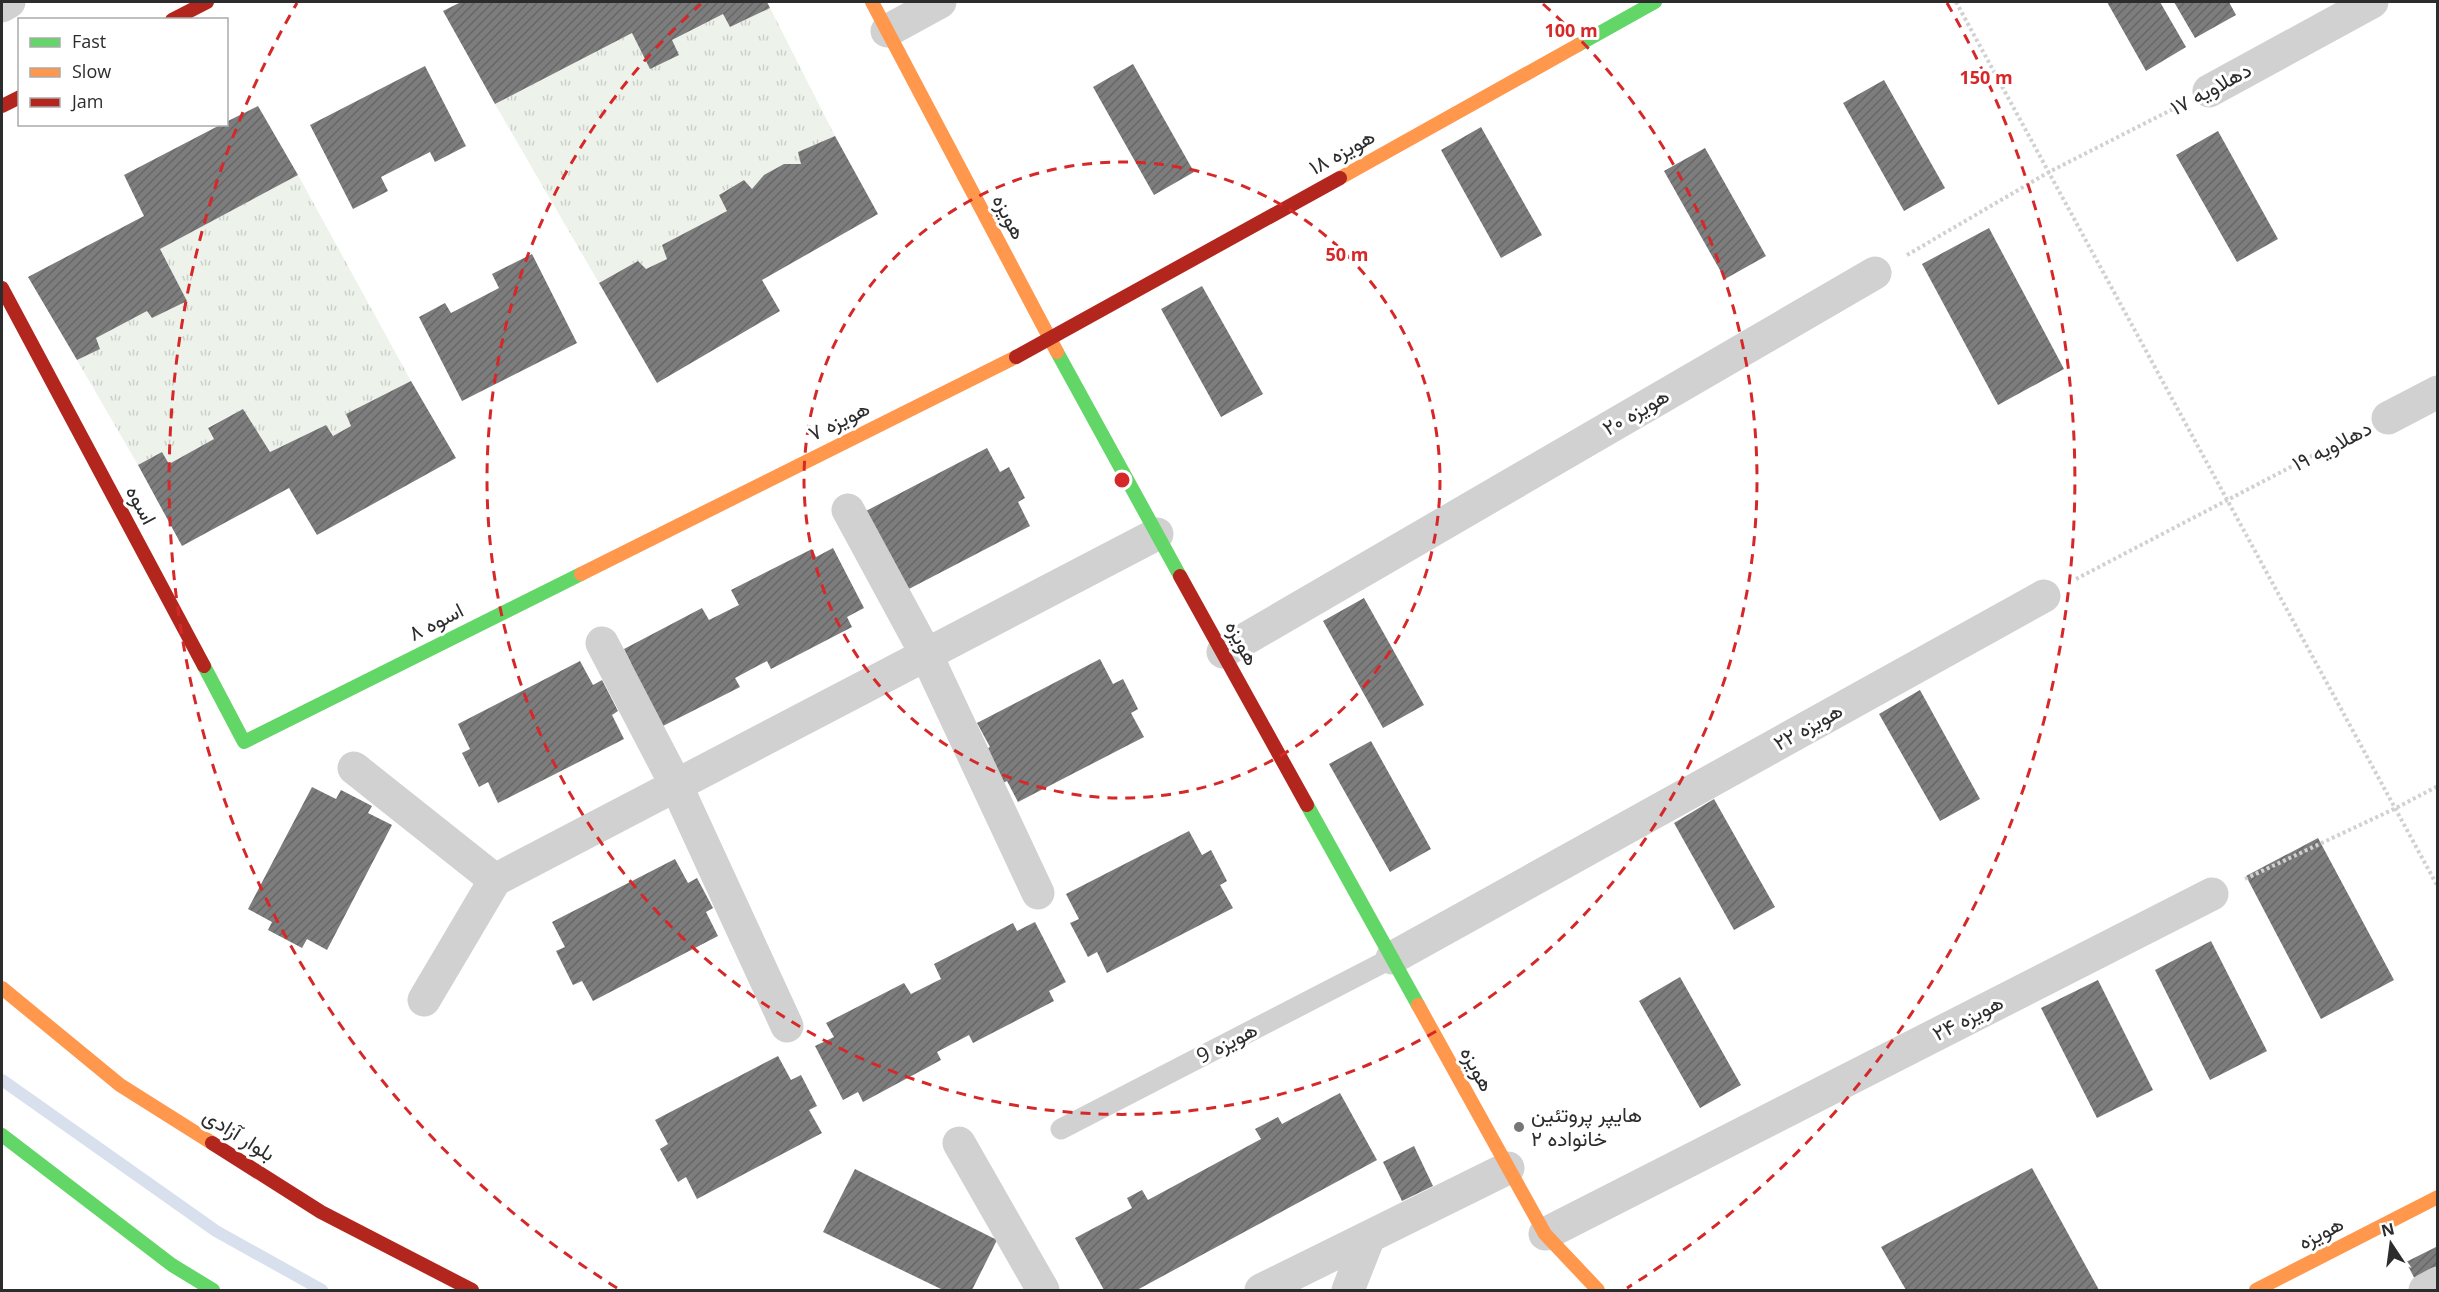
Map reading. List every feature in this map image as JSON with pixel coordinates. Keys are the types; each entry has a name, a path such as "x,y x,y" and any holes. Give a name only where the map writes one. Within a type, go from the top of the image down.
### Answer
{"street":[{"path":"2,6 9,2"},
{"path":"175,18 207,2"},
{"name":"هویزه","path":"872,2 1050,339 1545,1234 1598,1290"},
{"path":"887,31 940,2"},
{"name":"هویزه ‍۱۸","path":"1050,339 1656,2"},
{"name":"دهلاویه ۱۷","path":"2210,91 2372,2"},
{"path":"2,106 18,98"},
{"name":"هویزه ‍۲۰","path":"1223,652 1875,273"},
{"name":"اسوه","path":"2,288 244,742"},
{"name":"هویزه ۷","path":"647,540 1050,339"},
{"name":"دهلاویه ۱۹","path":"2388,418 2438,392"},
{"path":"848,510 926,654 1038,893"},
{"path":"424,1000 495,880 1157,534"},
{"name":"اسوه ۸","path":"244,742 647,540"},
{"name":"هویزه ‍۲۲","path":"1392,958 2044,596"},
{"path":"602,642 676,785 788,1026"},
{"path":"354,768 495,880"},
{"name":"هویزه ‍۲۴","path":"1545,1234 2212,894"},
{"name":"بلوار آزادی","path":"2,988 120,1085 321,1212 472,1290"},
{"path":"2,1135 172,1265 213,1290"},
{"path":"959,1143 1042,1290"},
{"path":"1261,1290 1508,1168"},
{"name":"هویزه","path":"2256,1290 2438,1197"},
{"path":"1348,1290 1370,1237"},
{"path":"2425,1290 2438,1283"}],"lane":[{"name":"هویزه 9","path":"1061,1129 1392,958"}],"path":[{"path":"1956,2 2438,887"},
{"name":"دهلاویه ۱۷","path":"2049,172 2210,91"},
{"path":"1875,273 2049,172"},
{"name":"دهلاویه ۱۹","path":"2227,499 2388,418"},
{"path":"2044,596 2227,499"},
{"path":"2212,894 2438,786"}],"green space":[{"path":"770,8 835,136 798,152 801,164 774,170 752,189 744,180 719,194 727,211 663,245 667,259 646,269 638,261 599,283 495,104 632,33 650,69 672,40 723,14 730,27"},
{"path":"298,175 411,381 347,415 351,426 333,436 326,425 270,452 243,409 208,427 214,439 169,464 162,452 138,465 77,360 100,349 96,338 147,311 187,301 160,249"}],"building":[{"path":"461,2 767,2 770,8 730,27 723,14 672,40 679,55 650,69 632,33 495,104 443,11"},
{"path":"2107,2 2160,2 2186,47 2146,71"},
{"path":"2174,2 2229,2 2236,15 2195,38"},
{"path":"1133,64 1194,172 1154,195 1093,87"},
{"path":"425,66 466,146 435,162 430,152 381,177 388,191 353,209 310,125"},
{"path":"1884,80 1945,188 1904,211 1843,103"},
{"path":"258,106 298,175 160,249 187,301 152,318 147,311 96,338 100,349 77,360 28,277 144,216 124,175 218,126 228,126 228,121"},
{"path":"1481,127 1542,235 1501,258 1441,150"},
{"path":"2218,131 2278,239 2237,262 2176,155"},
{"path":"835,136 878,214 762,280 780,311 657,383 599,283 638,261 646,269 667,259 662,245 727,211 719,195 744,180 752,189 764,175 784,164 801,164 798,152"},
{"path":"1705,148 1766,256 1725,279 1664,171"},
{"path":"1989,228 2064,369 1998,405 1922,264"},
{"path":"532,254 577,343 462,401 419,317 445,303 451,313 499,288 492,274"},
{"path":"1202,286 1263,394 1221,417 1161,309"},
{"path":"411,381 456,458 317,535 289,488 182,546 138,465 162,452 169,464 214,439 208,428 243,409 270,452 326,425 333,436 351,426 346,414"},
{"path":"987,448 1000,472 1009,467 1025,498 1018,502 1030,526 905,591 864,512"},
{"path":"833,548 864,608 847,617 852,627 771,669 767,661 735,678 740,687 661,727 613,672 631,663 624,649 702,608 709,620 739,605 731,590 812,549 816,557"},
{"path":"1364,598 1424,705 1383,728 1323,621"},
{"path":"1100,659 1113,684 1123,679 1138,709 1131,713 1144,737 1018,802 1007,781 999,785 982,752 990,747 977,723"},
{"path":"580,661 593,685 602,680 618,711 612,715 624,739 498,803 488,782 479,787 462,753 470,749 458,724"},
{"path":"1920,690 1980,799 1940,821 1879,714"},
{"path":"1371,741 1431,849 1390,872 1329,764"},
{"path":"312,787 336,799 341,790 372,806 368,813 392,825 327,950 307,939 302,948 268,930 272,922 248,909"},
{"path":"1714,799 1775,907 1734,930 1674,823"},
{"path":"1189,831 1202,855 1211,850 1227,881 1220,885 1233,908 1107,973 1097,952 1088,957 1070,923 1079,919 1066,894"},
{"path":"2318,838 2394,980 2321,1019 2246,876"},
{"path":"675,859 688,883 697,878 713,908 706,912 718,936 593,1001 582,981 573,985 556,951 565,947 552,922"},
{"path":"1035,922 1066,982 1049,991 1054,1001 973,1043 969,1035 937,1052 941,1060 863,1102 858,1092 843,1100 815,1046 834,1037 826,1023 904,983 911,994 941,979 934,964 1013,923 1017,931"},
{"path":"2211,941 2267,1051 2210,1080 2155,970"},
{"path":"1680,977 1741,1085 1700,1108 1639,1001"},
{"path":"2098,980 2153,1090 2097,1118 2041,1008"},
{"path":"778,1056 791,1080 801,1075 817,1106 809,1110 822,1133 697,1199 686,1177 678,1182 660,1149 668,1144 655,1120"},
{"path":"1340,1093 1377,1160 1137,1290 1104,1290 1075,1238 1132,1208 1127,1198 1142,1190 1148,1200 1261,1139 1255,1129 1278,1117 1282,1124"},
{"path":"1414,1146 1433,1186 1402,1201 1383,1162"},
{"path":"2032,1168 2099,1290 1906,1290 1881,1247"},
{"path":"855,1169 997,1240 972,1290 943,1290 823,1232"},
{"path":"2438,1246 2438,1290 2419,1287 2406,1262"}],"waterway":[{"path":"2,1080 216,1231 322,1290"}],"traffic: fast":[{"path":"1578,45 1655,2"},
{"path":"1057,352 1180,576"},
{"path":"204,666 244,742 581,574"},
{"path":"1307,805 1418,1005"},
{"path":"2,1135 172,1265 213,1290"}],"traffic: slow":[{"path":"872,2 1057,352"},
{"path":"1340,178 1578,45"},
{"path":"581,574 1016,357"},
{"path":"2,988 120,1085 212,1143"},
{"path":"1418,1005 1545,1234 1598,1290"},
{"path":"2256,1290 2438,1197"}],"traffic: jam":[{"path":"176,18 207,2"},
{"path":"2,106 18,98"},
{"path":"1016,357 1340,178"},
{"path":"2,288 204,666"},
{"path":"1180,576 1307,805"},
{"path":"212,1143 321,1212 472,1290"}],"place":[{"name":"هایپر پروتئین خانواده ۲","path":"1519,1127"}]}
